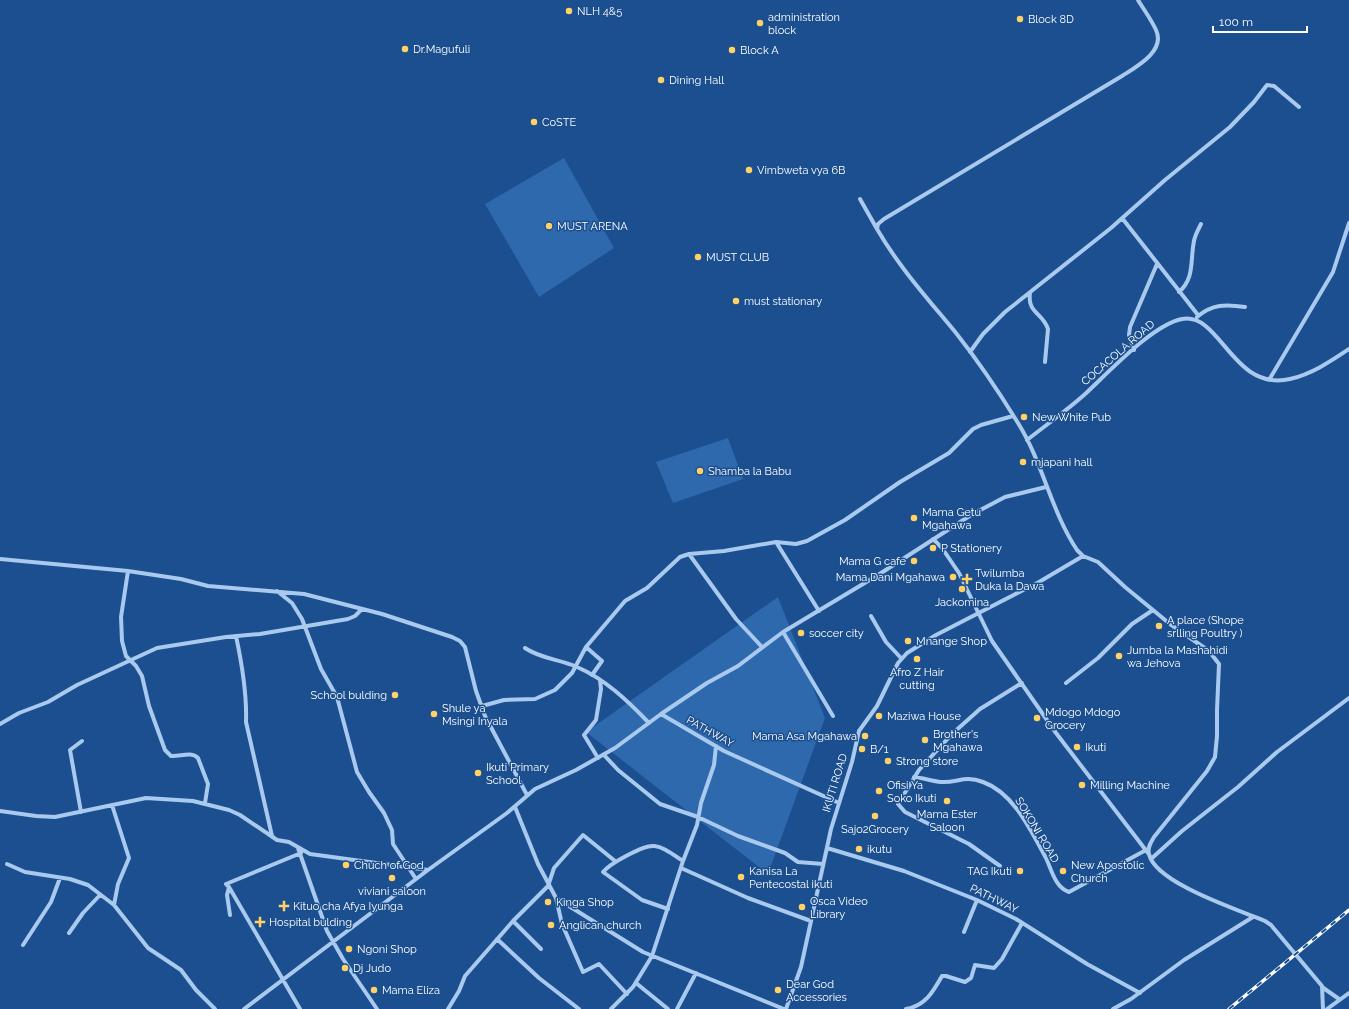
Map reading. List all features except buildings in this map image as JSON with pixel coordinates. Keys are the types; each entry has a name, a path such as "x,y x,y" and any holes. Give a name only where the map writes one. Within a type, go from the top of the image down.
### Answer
{"street":[{"path":"877,229 878,224 884,219 1122,76 1147,58 1156,45 1158,35 1138,0"},
{"path":"970,352 992,324 1122,218 1165,180 1230,127 1254,102 1267,85 1274,86 1299,107"},
{"path":"860,199 900,266 970,352 1013,416 1027,440 1046,486 1074,545 1083,556 1098,562 1125,587 1170,624 1209,651 1218,661 1220,669 1217,701 1217,736 1215,758 1207,771 1154,837 1147,852"},
{"path":"1122,218 1198,315"},
{"path":"1269,380 1333,272 1349,223"},
{"path":"1179,292 1185,287 1190,278 1194,240 1201,224"},
{"path":"1134,350 1129,335 1130,327 1157,264"},
{"path":"1030,293 1029,302 1031,307 1048,329 1045,362"},
{"path":"1245,307 1229,305 1214,306 1198,315 1193,320 1210,330 1242,368 1258,377 1269,380 1288,380 1317,369 1349,349"},
{"name":"COCACOLA ROAD","path":"1027,440 1083,396 1134,350 1165,326 1184,319 1193,320"},
{"path":"482,706 498,701 532,700 555,690 576,667 586,647 625,601 647,588 678,559 689,554 724,551 776,542 796,544 819,535 868,505 900,482 949,453 974,429 981,425 1013,416"},
{"path":"244,1009 283,978 515,807 527,795 604,755 702,686 738,666 762,646 783,632 878,575 992,503 1004,497 1046,486"},
{"path":"933,539 942,548 959,573 992,641 1079,764 1147,852 1150,859 1162,872 1176,882 1265,921 1274,928 1322,986 1339,999"},
{"path":"776,542 819,611"},
{"path":"689,554 736,619 762,646"},
{"name":"IKUTI ROAD","path":"785,1009 801,967 823,864 839,803 852,762 859,731 877,706 901,658 977,612 1032,585 1083,556"},
{"path":"0,559 128,571 208,586 275,590 322,598 382,614 460,641 465,647 482,706 527,795"},
{"path":"128,571 120,632 124,651 142,676 150,710 166,750 171,756 187,754 195,755 198,758 208,784 206,803"},
{"path":"275,590 292,603 304,626 321,669 337,697 357,772 384,812 392,830 392,841 416,879"},
{"path":"0,724 157,648 236,636 260,634 353,617 362,609"},
{"path":"1066,683 1098,658 1132,624 1154,610"},
{"path":"871,616 886,642 901,658"},
{"path":"783,632 833,716"},
{"path":"236,636 241,661 246,722 272,836"},
{"path":"586,647 602,661 592,675"},
{"path":"525,648 543,658 576,667 592,675 619,693 649,723"},
{"path":"598,758 584,735 596,720 601,692 600,680"},
{"path":"1000,866 964,842 927,824 898,806 899,801 914,777 965,721 980,709 1022,683"},
{"path":"1150,859 1182,831 1238,787 1277,752 1349,698"},
{"name":"PATHWAY","path":"661,714 716,746 839,803"},
{"path":"81,812 70,750 82,740"},
{"path":"611,1009 636,983 652,956 683,861 697,825 698,817 714,765 716,746"},
{"path":"604,755 618,770 655,800 698,817 738,836 785,853 798,862 823,864"},
{"name":"SOKONI ROAD","path":"914,777 942,782 970,779 983,782 997,789 1011,803 1022,818 1046,859 1058,885 1069,892 1147,852"},
{"path":"0,811 47,817 66,816 146,798 206,803 240,814 277,840 290,842 310,854 324,857 365,860 428,870"},
{"path":"112,805 129,858 118,884 114,905"},
{"path":"515,807 538,864 548,886 556,898 562,924 583,972 599,964 627,994"},
{"path":"448,1009 459,991 465,976 513,921 548,886 554,868 583,835 615,861"},
{"path":"668,909 642,900 603,872 615,861 639,848 654,845 663,847 683,861"},
{"path":"298,848 311,881 321,917 333,942 377,1009"},
{"name":"PATHWAY","path":"827,848 904,871 977,900 1022,923 1087,964 1140,993"},
{"path":"300,1009 226,884 301,854"},
{"path":"7,864 25,872 83,882 114,905 148,948 181,970 196,990 215,1009"},
{"path":"681,868 748,898 811,921"},
{"path":"22,945 50,902 60,878"},
{"path":"229,887 227,895 230,915"},
{"path":"69,933 83,913 100,895"},
{"path":"556,898 652,956 696,972 785,1009"},
{"path":"964,932 977,900"},
{"path":"1113,1009 1140,993 1188,958 1253,917"},
{"path":"513,921 541,949"},
{"path":"906,1009 918,1006 923,1002 942,976 965,982 970,978 975,965 994,968 1002,959 1022,923"},
{"path":"497,939 539,978 579,1009"},
{"path":"675,1009 696,972"},
{"path":"636,983 668,1009"},
{"path":"1322,986 1324,996 1323,1009"},
{"path":"1327,1009 1349,993"}],"shaded area":[{"name":"MUST ARENA","path":"564,158 614,248 539,297 485,204"},
{"name":"Shamba la Babu","path":"728,438 743,479 673,503 656,462"},
{"path":"778,597 825,718 768,874 586,732"}],"railway":[{"path":"1229,1009 1349,910"}],"place":[{"name":"NLH 4&5","path":"569,11"},
{"name":"Block 8D","path":"1020,19"},
{"name":"administration block","path":"760,23"},
{"name":"Dr.Magufuli","path":"405,49"},
{"name":"Block A","path":"732,50"},
{"name":"Dining Hall","path":"661,80"},
{"name":"CoSTE","path":"534,122"},
{"name":"Vimbweta vya 6B","path":"749,170"},
{"name":"MUST ARENA","path":"549,226"},
{"name":"MUST CLUB","path":"698,257"},
{"name":"must stationary","path":"736,301"},
{"name":"New White Pub","path":"1024,417"},
{"name":"mjapani hall","path":"1023,462"},
{"name":"Shamba la Babu","path":"700,471"},
{"name":"Mama Getu Mgahawa","path":"914,518"},
{"name":"P Stationery","path":"933,548"},
{"name":"Mama G cafe","path":"914,561"},
{"name":"Mama Dani Mgahawa","path":"953,577"},
{"name":"Twilumba Duka la Dawa","path":"967,579"},
{"name":"Jackomina","path":"962,589"},
{"name":"A place (Shope srlling Poultry )","path":"1159,626"},
{"name":"soccer city","path":"801,633"},
{"name":"Mnange Shop","path":"908,641"},
{"name":"Jumba la Mashahidi wa Jehova","path":"1119,656"},
{"name":"Afro Z Hair cutting","path":"917,659"},
{"name":"School bulding","path":"395,695"},
{"name":"Shule ya Msingi Inyala","path":"434,714"},
{"name":"Maziwa House","path":"879,716"},
{"name":"Mdogo Mdogo Grocery","path":"1037,718"},
{"name":"Mama Asa Mgahawa","path":"865,736"},
{"name":"Brother's Mgahawa","path":"925,740"},
{"name":"Ikuti","path":"1077,747"},
{"name":"B/1","path":"862,749"},
{"name":"Strong store","path":"888,761"},
{"name":"Ikuti Primary School","path":"478,773"},
{"name":"Milling Machine","path":"1082,785"},
{"name":"Ofisi Ya Soko Ikuti","path":"879,791"},
{"name":"Mama Ester Saloon","path":"947,801"},
{"name":"Sajo2Grocery","path":"875,816"},
{"name":"ikutu","path":"859,849"},
{"name":"Chuch of God","path":"346,865"},
{"name":"TAG Ikuti","path":"1020,871"},
{"name":"New Apostolic Church","path":"1063,871"},
{"name":"Kanisa La Pentecostal ikuti","path":"741,877"},
{"name":"viviani saloon","path":"392,878"},
{"name":"Kinga Shop","path":"548,902"},
{"name":"Kituo cha Afya Iyunga","path":"284,906"},
{"name":"Osca Video Library","path":"802,907"},
{"name":"Hospital bulding","path":"260,922"},
{"name":"Anglican church","path":"551,925"},
{"name":"Ngoni Shop","path":"349,949"},
{"name":"Dj Judo","path":"345,968"},
{"name":"Mama Eliza","path":"374,990"},
{"name":"Dear God Accessories","path":"778,990"}]}
